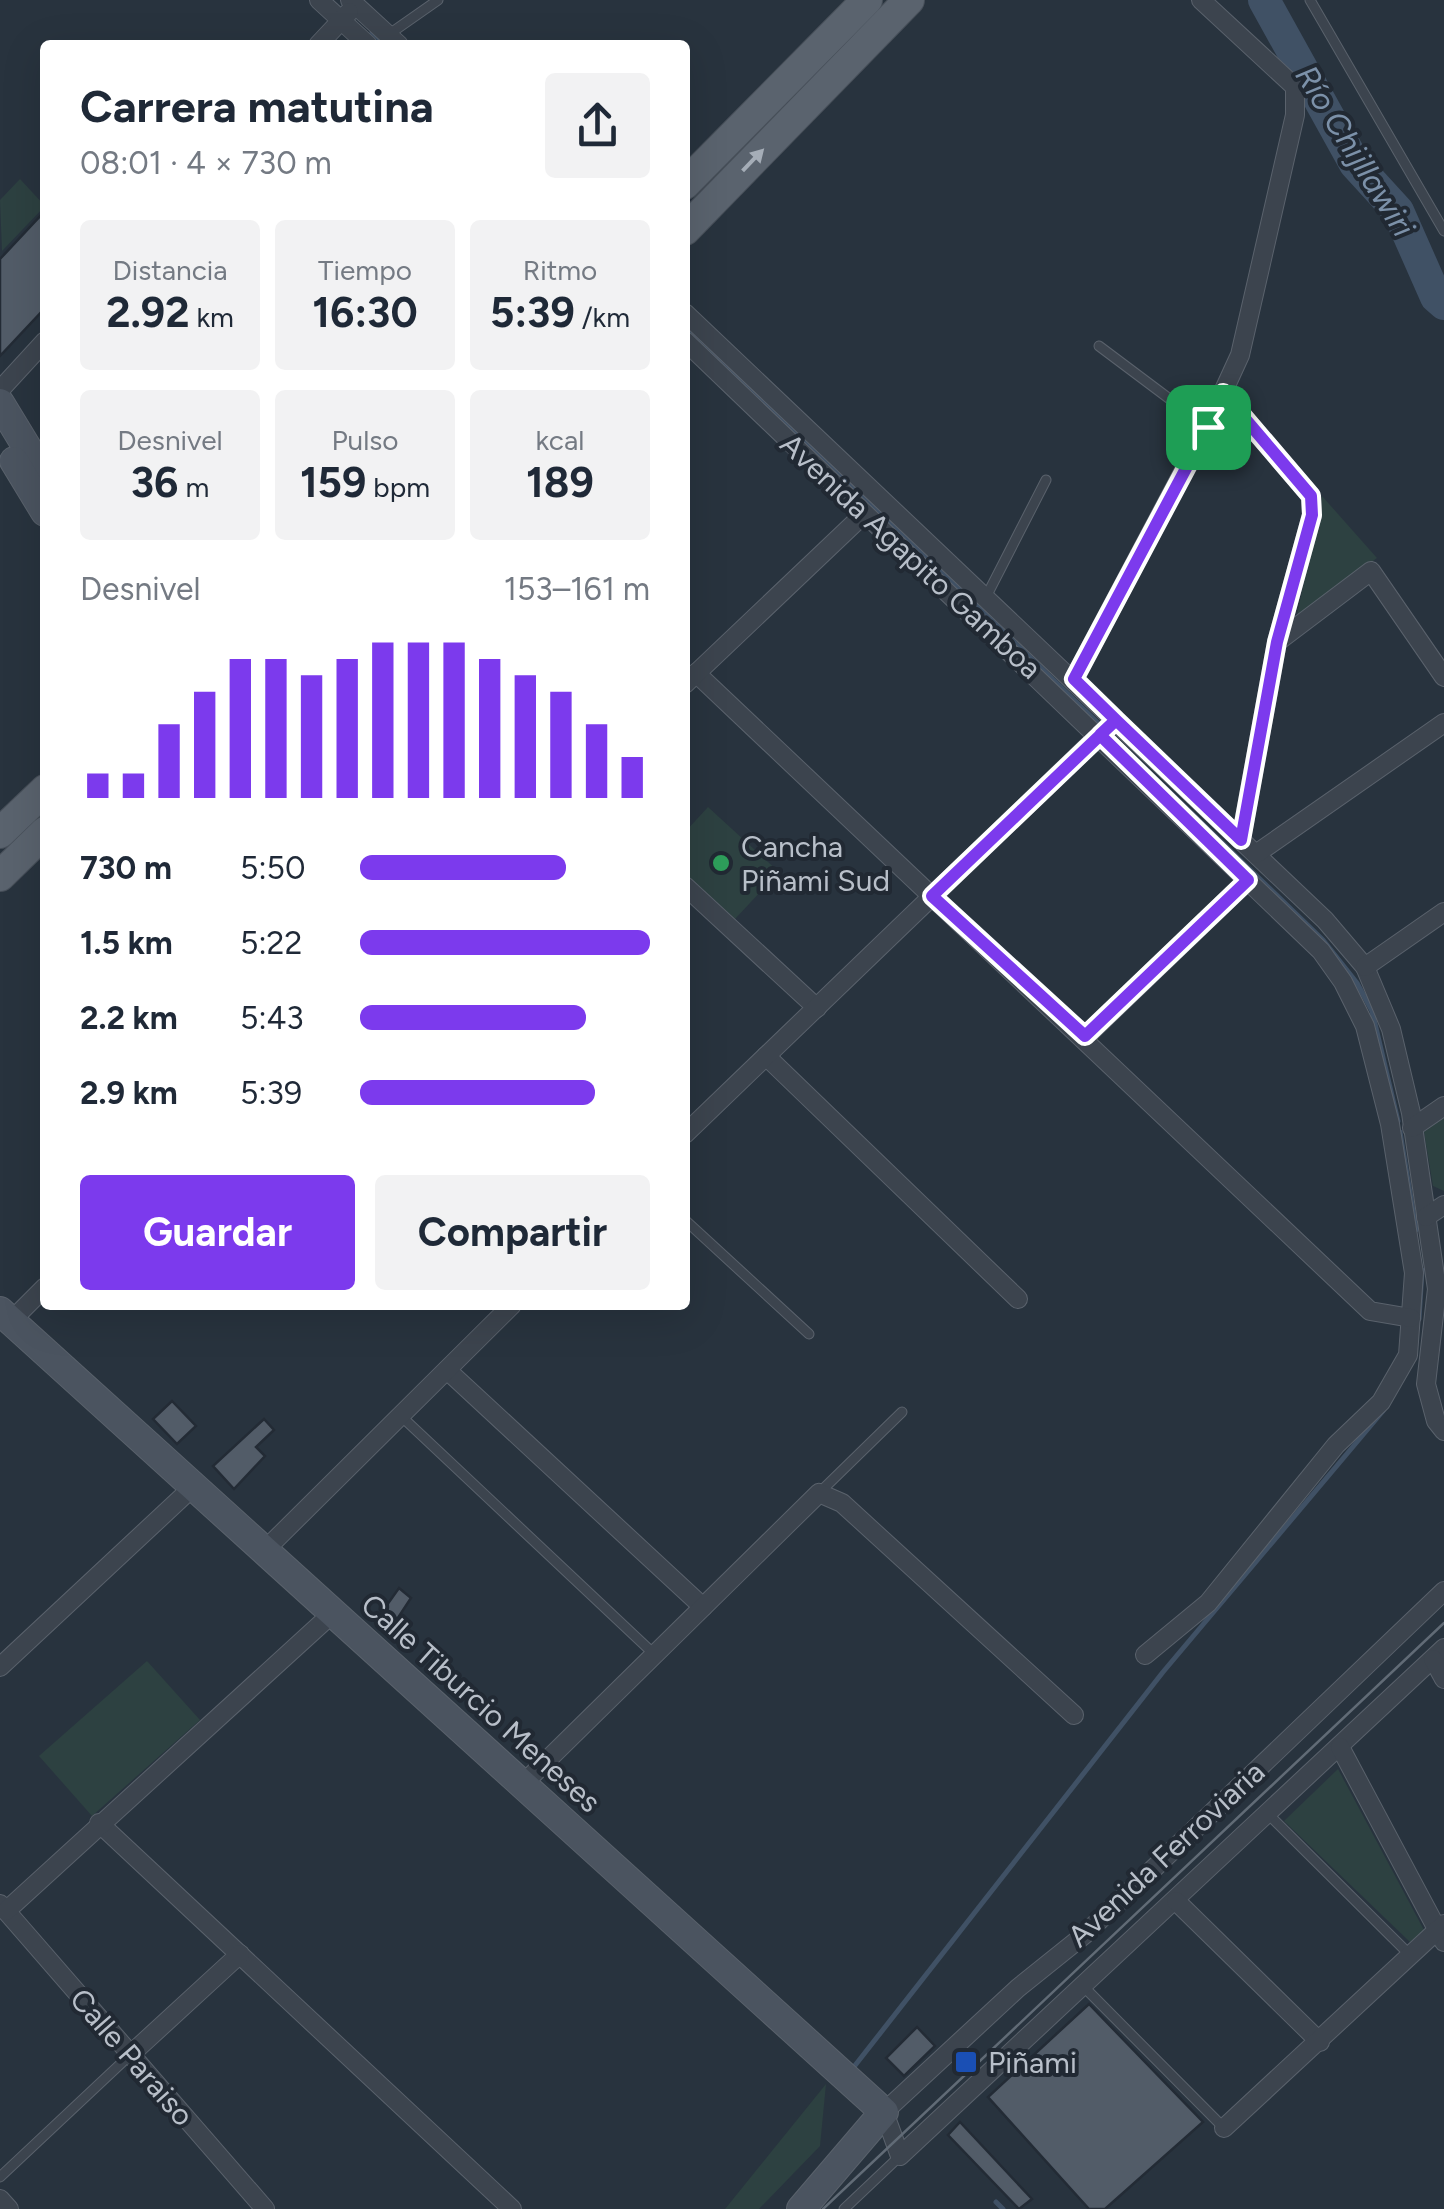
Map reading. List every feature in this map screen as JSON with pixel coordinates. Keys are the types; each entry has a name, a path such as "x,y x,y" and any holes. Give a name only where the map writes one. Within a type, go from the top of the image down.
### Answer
{"main road":[{"path":"690,179 867,0"},
{"path":"690,225 909,0"},
{"path":"0,833 40,795"},
{"path":"0,876 40,837"}],"street":[{"path":"319,0 363,40"},
{"path":"1074,679 1208,427 1240,355 1295,114 1294,87 1201,0"},
{"path":"323,40 353,2 393,40"},
{"name":"Avenida Agapito Gamboa","path":"690,318 1325,920 1365,968 1391,1029 1412,1128 1437,1289 1426,1384 1436,1422 1444,1431"},
{"name":"Avenida Agapito Gamboa","path":"690,345 1321,951 1365,1026 1390,1124 1414,1273 1408,1355 1381,1402 1336,1445 1208,1604 1145,1655"},
{"path":"0,390 40,346"},
{"path":"1223,393 1311,496 1312,515 1277,642 1241,840"},
{"path":"0,404 40,470"},
{"path":"0,438 40,504"},
{"path":"864,514 691,678 1085,1036 1370,1311 1412,1318"},
{"path":"1277,642 1371,571 1444,677"},
{"path":"690,1129 1116,720"},
{"path":"1256,854 1444,723"},
{"path":"1085,1036 1248,880"},
{"path":"690,891 817,1008"},
{"path":"1365,968 1444,912"},
{"path":"766,1056 1018,1298"},
{"path":"1412,1128 1444,1106"},
{"path":"1426,1217 1444,1206"},
{"path":"6,1316 40,1290"},
{"path":"265,1550 507,1310"},
{"name":"Calle Tiburcio Meneses","path":"6,1316 884,2112 900,2156"},
{"path":"447,1370 703,1607"},
{"path":"0,1667 194,1486"},
{"path":"524,1784 819,1493 842,1503 1074,1715"},
{"name":"Avenida Ferroviaria","path":"884,2112 1018,1988 1084,1935 1444,1591"},
{"path":"3,1908 334,1612"},
{"path":"1438,1654 1444,1680"},
{"name":"Avenida Ferroviaria","path":"900,2156 1438,1654"},
{"path":"1224,2128 1410,1955 1442,1932 1340,1746"},
{"path":"99,1824 512,2209"},
{"path":"1176,1901 1320,2042"},
{"name":"Calle Paraiso","path":"3,1908 266,2209"},
{"path":"130,2055 240,1954"},
{"path":"801,2209 884,2112"},
{"path":"0,2199 9,2209"}],"lane":[{"path":"393,40 438,0"},
{"path":"1310,0 1444,232"},
{"path":"1099,346 1208,427"},
{"path":"986,596 1046,480"},
{"path":"690,1225 809,1334"},
{"path":"819,1493 902,1412"},
{"path":"401,1416 654,1655"},
{"path":"1268,1814 1410,1955"},
{"path":"1084,1987 1224,2128"},
{"path":"0,2178 130,2055"},
{"path":"844,2209 900,2156"}],"green space":[{"path":"20,179 40,201 40,211 2,251 0,200"},
{"path":"1322,496 1377,558 1297,615"},
{"path":"708,807 779,872 735,919 690,878 690,827"},
{"path":"1444,1118 1444,1191 1433,1186 1424,1132"},
{"path":"147,1661 200,1720 92,1816 39,1756"},
{"path":"1338,1769 1424,1930 1410,1942 1284,1821"},
{"path":"826,2084 820,2146 759,2209 725,2209"}],"building":[{"path":"40,216 40,313 0,356 0,259"},
{"path":"172,1401 196,1426 177,1444 153,1419"},
{"path":"264,1419 274,1430 256,1447 265,1456 234,1489 213,1466"},
{"path":"399,1588 411,1598 390,1630 377,1619"},
{"path":"1089,2004 1203,2122 1105,2209 1089,2209 988,2097"},
{"path":"917,2027 935,2046 904,2076 886,2058"},
{"path":"960,2122 1032,2199 1019,2209 948,2135"}],"waterway":[{"name":"Río Chijllawiri","path":"1264,0 1355,164 1398,211 1436,297 1444,304"},
{"path":"372,32 381,40"},
{"path":"690,330 1097,722"},
{"path":"1120,744 1323,940 1357,983 1372,1011 1398,1121"},
{"path":"1400,1132 1416,1230"},
{"path":"1419,1319 1422,1270"},
{"path":"856,2071 853,2068 1163,1672 1383,1411"},
{"path":"996,2202 1003,2209"}],"tram line":[{"path":"823,2209 1444,1623"}],"place":[{"name":"Cancha Piñami Sud","path":"721,863"},
{"name":"Piñami","path":"966,2062"}],"route":[{"path":"1208,427 1074,679 1116,720 1100,735 1016,816 932,896 1085,1036 1248,880 1100,735 1116,720 1241,840 1277,642 1312,515 1311,496 1223,393 1208,427"}]}
